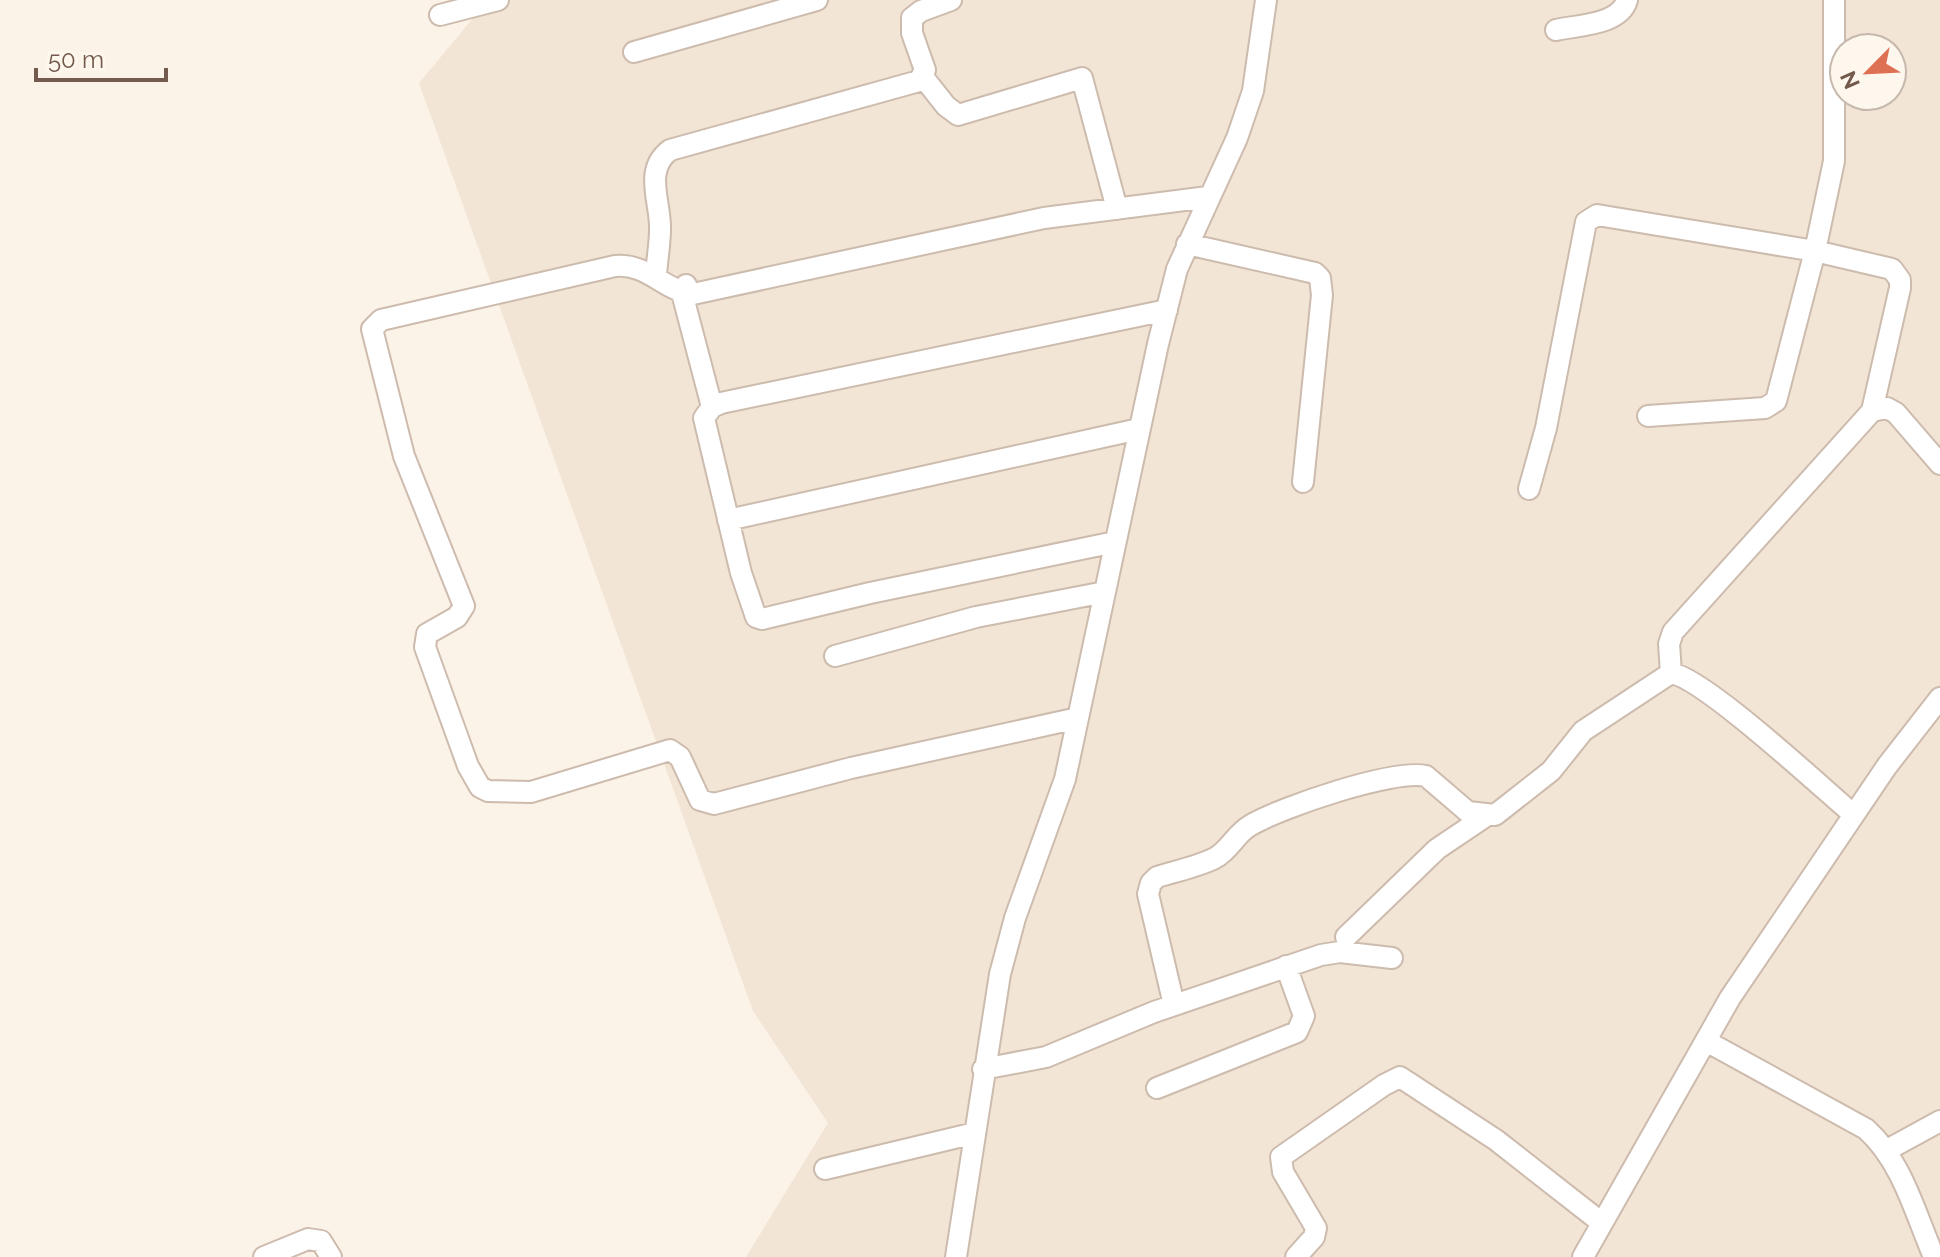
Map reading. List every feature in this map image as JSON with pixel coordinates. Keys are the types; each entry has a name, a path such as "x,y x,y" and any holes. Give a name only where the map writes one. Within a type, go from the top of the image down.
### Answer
{"street":[{"path":"440,15 498,0"},
{"path":"634,52 817,0"},
{"path":"923,77 925,70 910,25 912,18 926,4 951,0"},
{"path":"956,1257 1000,974 1015,918 1065,779 1167,310 1187,244 1237,138 1253,91 1266,0"},
{"path":"1556,30 1614,17 1625,8 1627,0"},
{"path":"1648,416 1772,406 1779,390 1815,251 1834,161 1834,0"},
{"path":"923,77 946,106 958,115 1082,78 1117,209"},
{"path":"656,275 660,229 655,172 662,156 670,150 830,108 923,77"},
{"path":"1078,718 851,768 714,804 700,800 680,757 670,750 531,792 503,794 480,787 468,766 425,647 427,634 457,617 464,606 404,456 372,333 373,326 381,320 615,266 640,268 693,294 1044,218 1208,197"},
{"path":"1529,489 1546,428 1574,273 1588,220 1605,214 1682,231 1815,251 1892,269 1900,280 1872,411 1673,632 1669,644 1671,673"},
{"path":"1187,244 1315,273 1320,278 1322,295 1303,482"},
{"path":"684,289 712,407"},
{"path":"1115,542 762,619 756,617 741,573 704,418 712,407 1167,310"},
{"path":"1872,411 1887,408 1896,413 1940,464"},
{"path":"728,520 1139,429"},
{"path":"835,656 976,617 1105,592"},
{"path":"1346,937 1437,849 1486,816 1506,810 1551,771 1583,731 1671,673 1682,675 1710,694 1854,815"},
{"path":"1583,1257 1730,998 1854,815 1940,698"},
{"path":"1174,1005 1148,894 1157,877 1215,858 1239,834 1261,820 1337,792 1403,777 1426,776 1468,812 1486,816"},
{"path":"983,1069 1046,1057 1174,1005 1286,966 1340,952 1392,958"},
{"path":"1157,1088 1297,1032 1304,1016 1286,966"},
{"path":"1706,1041 1866,1129 1887,1150 1935,1254"},
{"path":"1296,1257 1314,1237 1316,1228 1283,1172 1281,1157 1400,1077 1496,1140 1602,1223"},
{"path":"1887,1150 1940,1121"},
{"path":"825,1169 975,1133"},
{"path":"264,1257 312,1239 321,1241 331,1257"}],"shaded area":[{"path":"488,0 1940,0 1940,1257 746,1257 828,1123 753,1011 419,83"}]}
